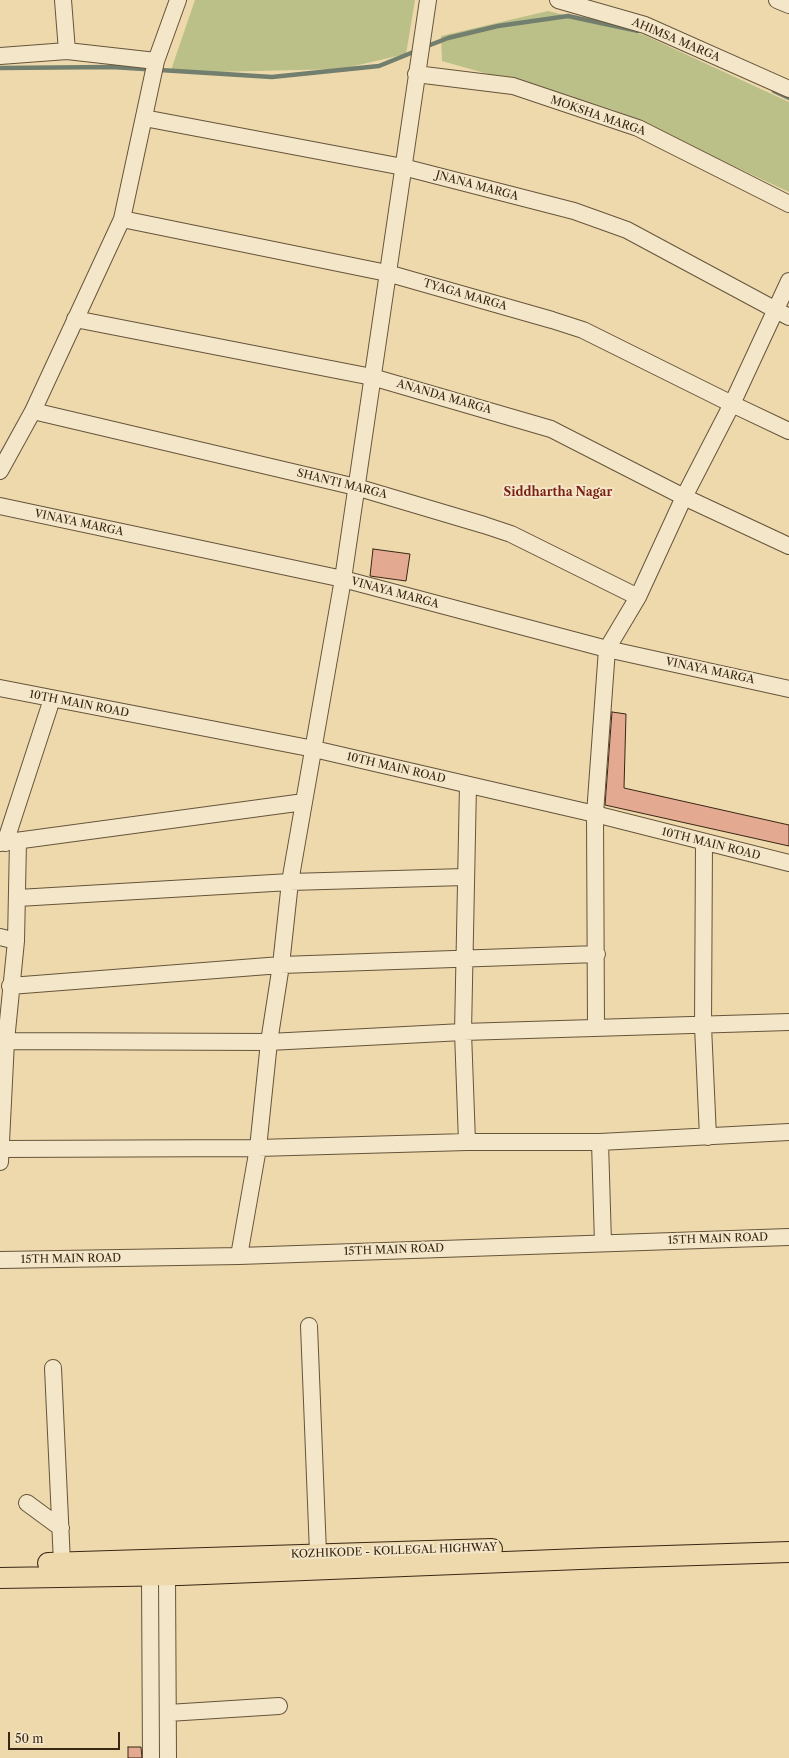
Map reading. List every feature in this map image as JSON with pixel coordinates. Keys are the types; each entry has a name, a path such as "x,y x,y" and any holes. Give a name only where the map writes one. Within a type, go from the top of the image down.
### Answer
{"main road":[{"name":"KOZHIKODE - KOLLEGAL HIGHWAY","path":"0,1564 318,1553 789,1541"},
{"path":"0,1578 159,1575 789,1552"}],"street":[{"path":"63,0 67,52"},
{"path":"0,471 33,411 122,218 150,88 156,65 178,0"},
{"path":"239,1256 258,1148 269,1042 281,964 290,882 343,579 417,66 428,0"},
{"name":"AHIMSA MARGA","path":"558,0 645,24 789,89"},
{"path":"777,0 789,5"},
{"path":"0,56 67,52 156,65"},
{"name":"MOKSHA MARGA","path":"417,66 513,86 638,128 789,204"},
{"name":"JNANA MARGA","path":"144,118 403,167 574,211 627,230 782,313"},
{"name":"TYAGA MARGA","path":"122,218 387,273 552,320 583,330 789,431"},
{"path":"596,1028 597,954 595,814 607,649 638,597 684,497 732,404 782,313 789,280"},
{"name":"ANANDA MARGA","path":"75,319 372,377 551,429 684,497 789,546"},
{"name":"SHANTI MARGA","path":"33,411 356,486 511,534 638,597"},
{"name":"VINAYA MARGA","path":"0,506 343,579 607,649 789,689"},
{"name":"10TH MAIN ROAD","path":"0,688 314,749 595,814 789,863"},
{"path":"52,699 8,842 18,898 16,941 3,1040 1,1154 467,1142 600,1142 789,1132"},
{"path":"467,1142 463,1032 468,785"},
{"path":"8,842 304,802"},
{"path":"704,842 703,1026 708,1136"},
{"path":"18,898 290,882 465,877"},
{"path":"0,937 16,941"},
{"path":"10,986 281,964 597,954"},
{"path":"3,1040 269,1042 463,1032 703,1026 789,1022"},
{"path":"600,1142 603,1243"},
{"name":"15TH MAIN ROAD","path":"0,1260 239,1256 789,1237"},
{"path":"308,1326 318,1553"},
{"path":"53,1368 62,1563"},
{"path":"28,1503 61,1528"},
{"path":"159,1575 168,1713 168,1758"},
{"path":"151,1758 159,1575"},
{"path":"168,1713 279,1706"}],"green space":[{"path":"195,0 415,0 406,54 341,69 170,73"},
{"path":"548,11 644,35 789,102 789,192 611,109 442,61 441,36"}],"building":[{"path":"373,549 410,554 406,581 370,576"},
{"path":"612,712 626,714 624,788 789,825 789,846 605,805"},
{"path":"128,1747 141,1747 142,1758 128,1758"}],"waterway":[{"path":"425,47 448,38 498,26 568,16 638,31"},
{"path":"0,68 112,67 272,77 379,66 416,51"},
{"path":"774,91 789,98"}],"district":[{"name":"Siddhartha Nagar","path":"558,493"}]}
